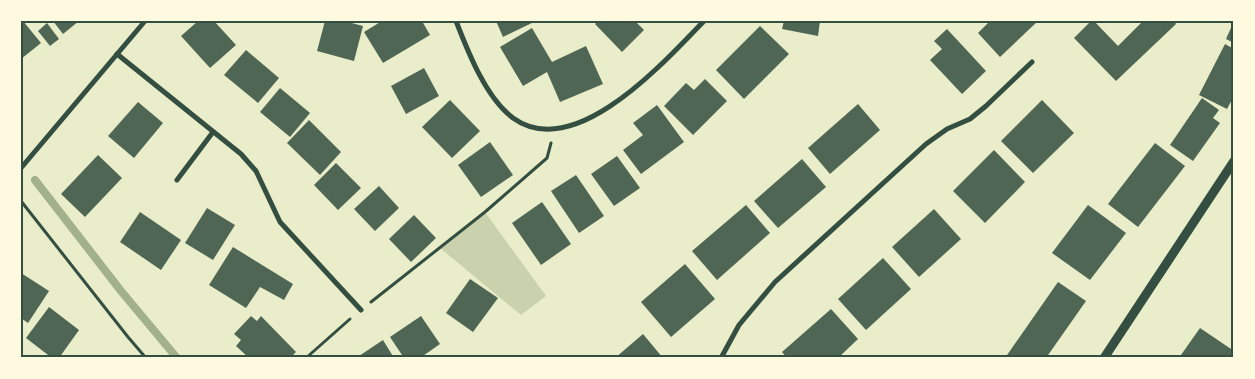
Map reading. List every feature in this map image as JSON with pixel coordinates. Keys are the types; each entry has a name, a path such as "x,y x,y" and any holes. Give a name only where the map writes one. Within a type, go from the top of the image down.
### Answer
{"street":[{"path":"21,168 145,21"},
{"path":"456,21 468,54 481,78 503,109 512,118 524,125 554,130 591,117 631,92 651,75 704,21"},
{"path":"117,54 241,154 256,171 280,222 360,310"},
{"path":"721,358 739,325 775,282 926,144 947,129 970,119 1032,62"},
{"path":"177,180 213,132"},
{"path":"1104,358 1234,161"}],"path":[{"path":"405,276 485,212 547,158 554,130"},
{"path":"21,201 146,358"}],"green space":[{"path":"485,212 546,296 521,315 440,248"}],"building":[{"path":"21,21 41,43 21,59"},
{"path":"53,21 79,21 63,34"},
{"path":"198,21 214,21 236,45 210,68 181,36"},
{"path":"325,21 344,21 363,26 354,61 317,51"},
{"path":"382,21 422,21 430,35 383,63 364,32"},
{"path":"496,21 536,21 503,37"},
{"path":"598,21 635,21 644,30 622,52 595,24"},
{"path":"784,21 820,21 818,36 782,29"},
{"path":"990,21 1038,21 1000,57 978,33"},
{"path":"1091,21 1094,21 1118,46 1143,21 1174,21 1176,24 1116,81 1074,38"},
{"path":"1234,21 1234,43 1226,39"},
{"path":"47,23 59,39 50,46 38,31"},
{"path":"760,26 789,54 744,99 716,70"},
{"path":"532,28 552,62 586,46 603,84 560,102 547,72 523,86 500,47"},
{"path":"947,29 986,71 962,94 930,60 942,49 934,41"},
{"path":"1225,44 1234,49 1234,96 1227,109 1199,95"},
{"path":"246,50 279,78 258,103 224,75"},
{"path":"424,68 439,96 406,114 391,86"},
{"path":"705,79 727,101 693,135 664,106 686,83 694,90"},
{"path":"280,88 310,113 290,137 260,112"},
{"path":"1202,98 1219,110 1213,118 1220,123 1193,161 1170,145"},
{"path":"450,100 480,131 452,158 422,127"},
{"path":"1042,100 1074,133 1033,173 1001,141"},
{"path":"138,102 163,123 134,158 108,136"},
{"path":"858,104 880,130 830,174 808,148"},
{"path":"657,105 684,142 641,174 623,150 643,135 633,123"},
{"path":"309,120 341,152 320,175 287,143"},
{"path":"490,142 513,175 481,197 458,165"},
{"path":"1155,143 1185,166 1138,227 1108,204"},
{"path":"994,150 1025,182 985,223 953,191"},
{"path":"98,155 122,178 85,217 61,194"},
{"path":"617,156 640,188 614,206 591,174"},
{"path":"802,159 826,187 778,228 754,201"},
{"path":"336,163 361,188 338,210 314,185"},
{"path":"576,175 604,216 579,233 551,191"},
{"path":"379,186 399,208 375,231 354,209"},
{"path":"542,202 571,244 541,265 512,223"},
{"path":"746,205 770,233 717,280 692,251"},
{"path":"1088,205 1126,233 1090,280 1052,253"},
{"path":"207,208 235,225 213,260 185,243"},
{"path":"934,209 961,239 919,277 892,247"},
{"path":"140,212 181,240 161,270 120,242"},
{"path":"414,215 436,238 411,262 389,239"},
{"path":"233,247 293,284 284,300 260,287 246,308 209,285"},
{"path":"883,258 911,289 866,330 838,299"},
{"path":"685,264 715,299 671,337 641,302"},
{"path":"21,273 49,291 28,323 21,318"},
{"path":"470,279 498,298 473,332 446,313"},
{"path":"1058,282 1086,301 1046,358 1005,358"},
{"path":"49,307 79,330 59,358 52,358 26,338"},
{"path":"831,309 858,339 838,358 787,358 782,352"},
{"path":"251,316 257,321 261,316 296,352 290,358 265,358 263,356 249,358 236,346 241,340 234,334"},
{"path":"421,316 440,344 420,358 404,358 390,337"},
{"path":"1200,328 1234,351 1234,358 1184,358 1181,355"},
{"path":"643,334 663,358 615,358"},
{"path":"383,340 394,358 356,358"}],"waterway":[{"path":"35,180 121,291 177,358"}]}
